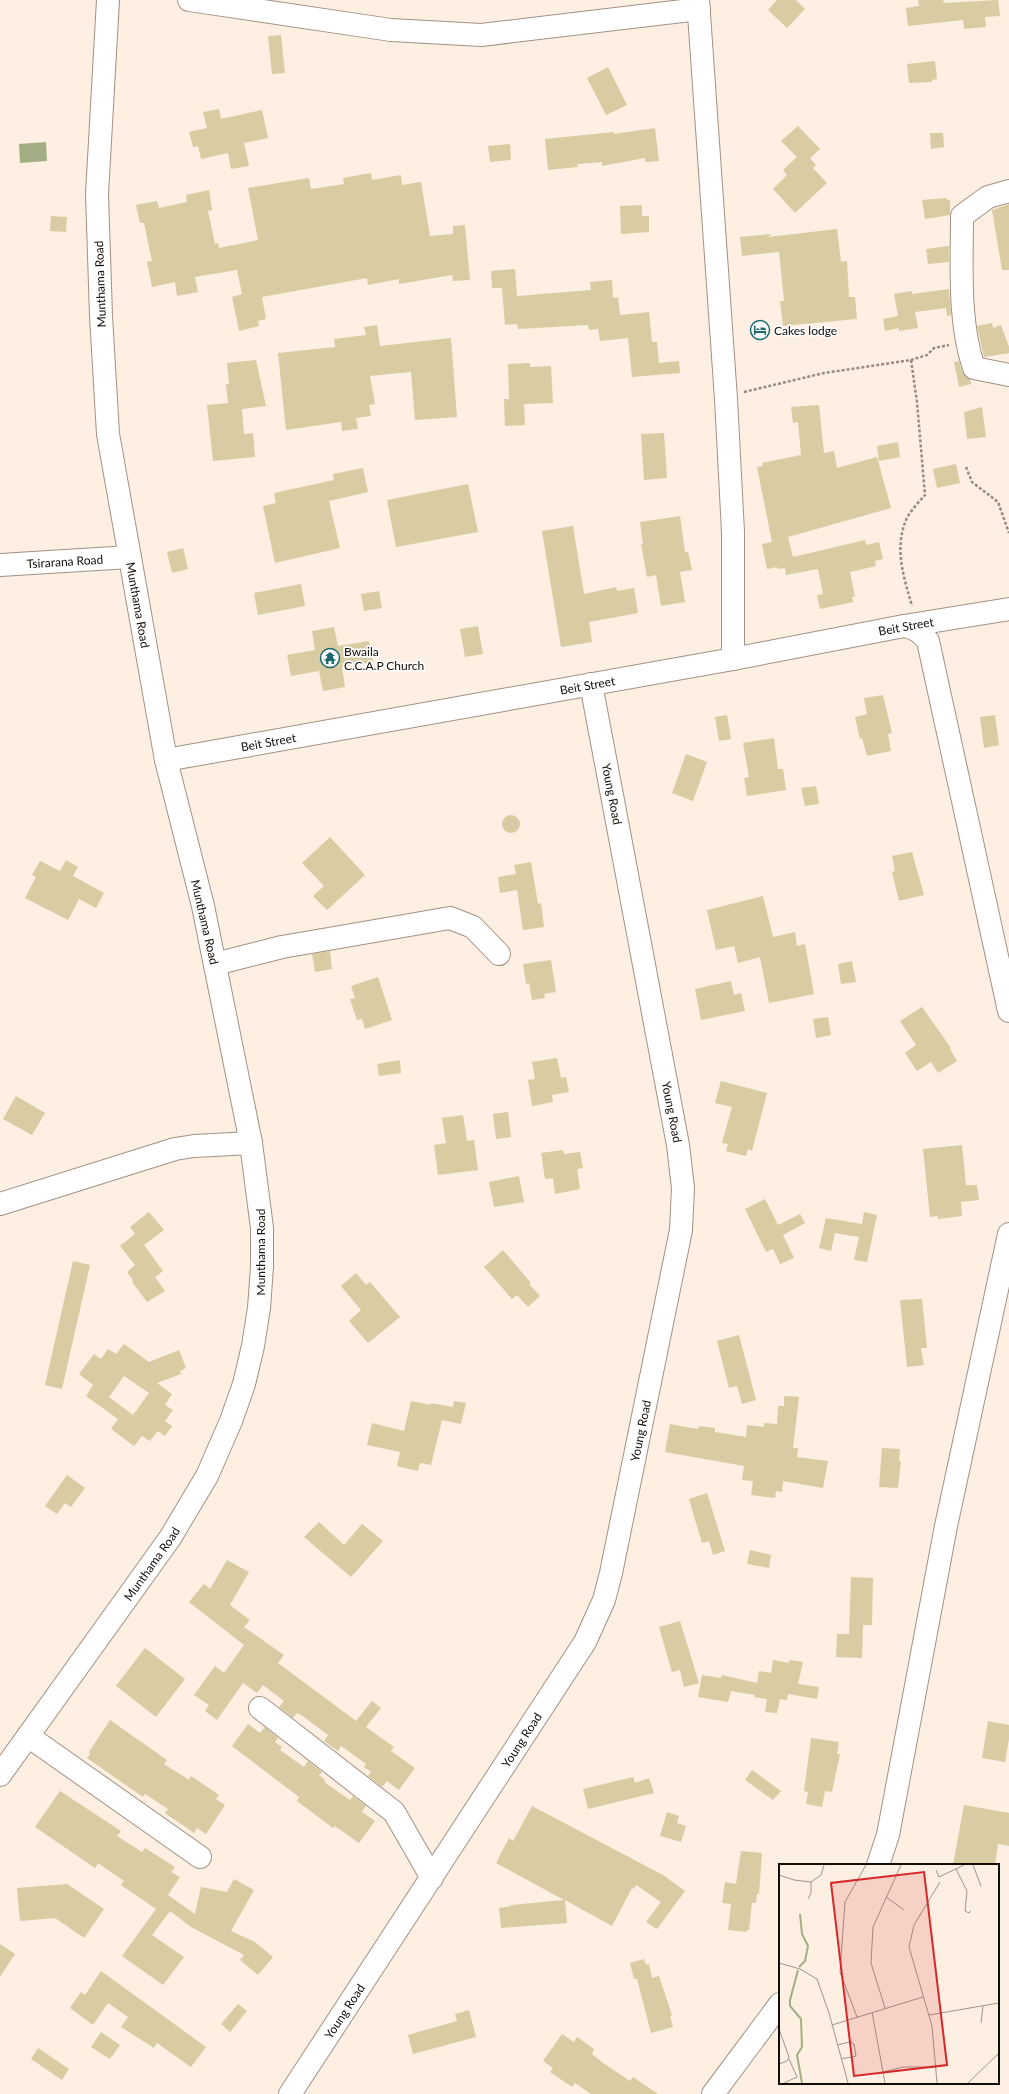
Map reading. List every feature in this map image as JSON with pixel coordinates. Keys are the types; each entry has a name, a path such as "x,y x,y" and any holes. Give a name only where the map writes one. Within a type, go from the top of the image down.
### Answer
{"street":[{"name":"Munthama Road","path":"0,1775 170,1538 207,1476 231,1421 244,1384 253,1346 260,1294 262,1228 251,1143 203,906 166,760 108,434 101,316 97,194 108,0"},
{"path":"190,0 391,30 481,35 699,4 733,532 733,659"},
{"path":"1009,191 988,197 962,216 962,280 968,349 974,368 1009,375"},
{"name":"Tsirarana Road","path":"0,565 130,558"},
{"name":"Beit Street","path":"166,760 733,659 904,626 1009,609"},
{"path":"904,626 914,628 923,634 928,641 1009,1011"},
{"name":"Young Road","path":"290,2094 585,1642 604,1600 681,1230 683,1188 678,1145 591,684"},
{"path":"215,964 282,947 450,918 473,927 499,954"},
{"path":"0,1204 175,1150 194,1146 251,1143"},
{"path":"878,1864 888,1835 946,1526 1009,1234"},
{"path":"260,1708 394,1812 432,1878"},
{"path":"28,1736 200,1857"},
{"path":"713,2094 779,2005"}],"path":[{"path":"725,392 739,393 824,373 911,360 927,355 934,348 957,344 967,339"},
{"path":"904,626 912,609 902,568 900,544 906,519 925,495 917,402 912,380 911,360"},
{"path":"966,467 972,482 998,502 1009,533"}],"shaded area":[{"path":"46,142 47,161 20,163 19,144"}],"building":[{"path":"777,0 796,0 805,9 787,28 768,10"},
{"path":"918,0 943,0 944,3 998,0 1000,16 985,17 986,27 964,29 963,20 908,26 906,8 919,6"},
{"path":"281,35 285,73 272,74 268,36"},
{"path":"935,61 937,79 932,80 932,82 909,83 907,64"},
{"path":"608,67 627,105 606,115 587,78"},
{"path":"219,109 221,119 262,110 268,138 244,143 249,166 231,169 228,153 201,159 198,146 193,147 189,132 207,128 203,112"},
{"path":"798,126 820,149 810,158 816,165 813,168 827,183 795,213 773,189 787,175 783,170 797,157 781,141"},
{"path":"655,128 659,161 645,162 645,158 602,166 602,162 577,164 578,167 548,170 545,139 614,132 614,134"},
{"path":"930,133 943,133 944,147 931,149"},
{"path":"510,144 511,160 490,162 488,146"},
{"path":"371,173 372,180 401,175 402,185 421,182 430,236 453,234 453,226 465,225 470,280 453,281 452,275 399,284 399,279 368,285 367,278 262,297 266,319 258,321 259,326 239,331 232,297 242,294 237,270 195,277 198,292 177,296 175,282 152,287 147,262 152,261 144,223 140,223 136,205 157,201 159,208 187,202 186,195 209,190 212,210 208,211 215,244 218,243 219,248 258,240 248,188 309,178 311,189 344,184 343,178"},
{"path":"947,198 947,200 950,200 950,215 925,219 922,200"},
{"path":"1009,204 1009,270 1002,270 992,210"},
{"path":"642,205 642,216 649,216 649,232 621,234 620,206"},
{"path":"51,216 67,217 66,232 50,231"},
{"path":"837,229 841,262 847,261 849,297 855,297 857,319 783,326 780,301 784,301 779,252 742,256 740,237 771,234 768,237"},
{"path":"949,246 949,262 928,264 926,249"},
{"path":"515,269 517,296 591,290 590,282 612,280 613,298 618,297 620,315 649,312 652,342 657,342 659,363 679,361 680,373 632,377 628,338 600,341 598,329 589,330 588,325 518,329 517,324 505,325 502,288 492,288 491,271"},
{"path":"949,289 951,315 947,316 946,308 915,312 918,328 899,331 899,328 885,331 883,319 898,316 894,294 912,291 912,294"},
{"path":"992,323 993,328 1001,325 1009,347 1009,353 984,357 977,326"},
{"path":"377,325 380,346 451,338 457,417 415,420 411,372 370,376 375,404 369,405 371,416 356,418 358,429 342,431 341,422 286,430 278,353 335,347 334,339 366,335 364,327"},
{"path":"256,360 266,406 242,409 244,434 253,433 255,457 213,461 207,405 228,403 226,384 229,384 227,363"},
{"path":"959,361 962,372 970,379 971,384 959,387 954,362"},
{"path":"530,363 530,367 551,366 553,403 524,404 525,425 505,426 504,399 509,399 508,364"},
{"path":"819,405 824,453 834,451 837,468 877,457 891,508 788,537 793,557 865,540 866,545 879,542 883,559 875,561 876,566 850,572 855,597 852,597 853,602 820,609 817,595 823,594 818,569 786,575 785,568 777,569 777,567 767,569 762,544 772,542 757,467 763,466 762,463 801,455 798,422 793,423 791,407"},
{"path":"982,407 986,437 967,439 964,412"},
{"path":"664,433 667,478 644,480 641,434"},
{"path":"898,442 900,457 879,461 877,446"},
{"path":"956,464 960,483 937,488 933,469"},
{"path":"363,468 368,492 329,501 340,548 275,563 263,506 276,503 274,493 334,480 333,474"},
{"path":"468,484 478,532 396,547 387,500"},
{"path":"680,516 685,552 688,552 692,570 680,572 685,602 661,606 656,575 647,577 641,544 643,544 640,522"},
{"path":"573,526 584,594 616,587 617,591 634,588 638,613 589,622 592,642 561,647 542,531"},
{"path":"183,548 188,569 172,573 167,552"},
{"path":"301,584 305,606 258,615 254,593"},
{"path":"379,591 382,608 364,611 361,594"},
{"path":"478,626 483,654 465,657 460,629"},
{"name":"Bwaila C.C.A.P Church","path":"334,627 338,646 369,641 373,662 342,667 345,687 329,690 323,691 319,671 291,676 287,655 315,650 312,631"},
{"path":"883,695 892,733 888,734 891,751 867,756 862,738 860,739 855,717 867,714 864,698"},
{"path":"727,715 731,739 719,741 715,717"},
{"path":"995,715 999,745 984,748 980,717"},
{"path":"774,738 778,769 783,769 786,790 747,796 744,778 749,777 743,743"},
{"path":"686,754 707,762 693,801 672,793"},
{"path":"816,786 819,804 805,806 801,788"},
{"path":"507,815 515,815 520,820 518,831 515,833 507,833 502,828 502,820"},
{"path":"330,837 365,875 327,910 313,896 324,886 302,863"},
{"path":"912,852 924,895 899,901 892,872 895,871 892,856"},
{"path":"66,860 78,867 73,876 104,893 96,908 79,899 68,920 25,898 36,877 32,875 40,861 60,871"},
{"path":"531,862 538,904 541,903 544,927 523,930 517,890 500,893 498,877 516,874 514,865"},
{"path":"763,896 773,937 795,932 797,946 805,944 814,994 769,1003 760,957 738,963 734,946 716,950 707,910"},
{"path":"330,951 332,969 315,972 312,954"},
{"path":"551,960 556,992 544,994 545,998 532,1000 529,983 526,984 523,964"},
{"path":"852,961 856,982 841,984 838,964"},
{"path":"378,977 392,1020 365,1029 362,1019 357,1020 350,999 355,998 351,986"},
{"path":"731,981 734,995 741,993 745,1011 701,1020 695,989"},
{"path":"922,1007 951,1048 950,1049 957,1061 938,1073 931,1062 917,1071 905,1053 916,1045 900,1021"},
{"path":"828,1017 831,1035 816,1038 813,1019"},
{"path":"557,1058 561,1078 566,1077 569,1092 552,1095 553,1102 532,1106 528,1080 535,1079 532,1062"},
{"path":"400,1060 401,1073 379,1076 377,1064"},
{"path":"721,1081 767,1093 752,1151 748,1149 746,1156 726,1151 728,1144 722,1143 732,1107 715,1103"},
{"path":"16,1096 45,1113 32,1135 3,1119"},
{"path":"508,1112 511,1137 496,1139 493,1114"},
{"path":"463,1115 467,1141 474,1140 478,1170 438,1175 434,1145 446,1143 442,1118"},
{"path":"962,1145 966,1185 977,1185 979,1200 961,1202 962,1216 938,1219 938,1216 930,1217 923,1149"},
{"path":"563,1150 564,1154 580,1152 583,1168 577,1169 580,1189 555,1194 553,1178 545,1179 541,1153"},
{"path":"519,1176 524,1202 494,1207 489,1182"},
{"path":"765,1199 778,1225 800,1214 805,1223 783,1235 794,1258 780,1264 773,1249 766,1252 745,1209"},
{"path":"149,1212 164,1230 144,1245 163,1271 155,1277 165,1291 147,1302 132,1282 133,1280 127,1272 135,1265 120,1246 135,1234 130,1227"},
{"path":"864,1212 877,1215 867,1262 854,1260 859,1237 835,1233 831,1251 819,1248 826,1218 862,1224"},
{"path":"503,1250 540,1296 528,1307 517,1295 512,1299 484,1267"},
{"path":"73,1261 90,1265 62,1389 45,1385"},
{"path":"356,1273 366,1285 370,1282 400,1317 368,1343 349,1321 361,1310 341,1286"},
{"path":"922,1299 927,1348 921,1348 924,1365 907,1367 900,1300"},
{"path":"739,1335 756,1400 742,1404 737,1386 729,1388 717,1341"},
{"path":"124,1344 149,1362 179,1350 186,1368 180,1371 181,1374 157,1383 172,1394 165,1405 173,1410 165,1421 172,1426 165,1436 158,1431 150,1441 142,1436 134,1446 111,1429 118,1419 86,1396 93,1385 79,1374 94,1354 101,1359 108,1349 116,1354","holes":["124,1376 149,1393 133,1415 109,1397"]},
{"path":"784,1396 799,1397 793,1448 798,1448 797,1457 828,1461 823,1488 783,1481 782,1492 776,1491 775,1498 751,1495 753,1481 742,1480 744,1466 665,1452 670,1424 698,1429 699,1426 715,1428 715,1432 746,1437 747,1425 764,1427 764,1423 777,1424 778,1406 784,1406"},
{"path":"411,1401 453,1407 454,1401 466,1403 461,1424 442,1420 431,1465 420,1463 418,1471 397,1466 400,1452 367,1445 372,1423 404,1431"},
{"path":"882,1448 900,1449 899,1461 901,1461 898,1488 879,1487"},
{"path":"67,1475 85,1488 71,1507 65,1503 57,1514 45,1506"},
{"path":"707,1493 725,1551 713,1555 709,1541 702,1543 689,1499"},
{"path":"319,1522 344,1545 362,1524 383,1541 351,1577 304,1537"},
{"path":"750,1550 771,1555 769,1568 747,1564"},
{"path":"227,1560 249,1572 230,1605 250,1620 244,1627 284,1655 278,1663 356,1721 372,1701 381,1708 366,1727 394,1747 391,1751 415,1768 399,1790 387,1781 382,1787 368,1776 371,1772 364,1767 366,1764 341,1746 338,1751 324,1741 328,1735 304,1717 297,1713 293,1718 279,1707 284,1701 263,1685 257,1693 243,1683 217,1720 205,1711 209,1705 194,1695 215,1666 224,1673 244,1645 189,1602 204,1584 210,1589"},
{"path":"851,1577 873,1578 872,1625 863,1625 862,1658 836,1657 837,1634 849,1634"},
{"path":"680,1621 699,1683 684,1687 680,1670 672,1672 659,1627"},
{"path":"145,1648 185,1679 156,1717 116,1686"},
{"path":"773,1660 789,1663 789,1660 803,1662 798,1684 819,1687 817,1699 788,1694 787,1700 780,1699 777,1713 765,1712 767,1699 754,1697 755,1695 731,1691 728,1702 698,1697 702,1675 721,1678 722,1675 757,1683 759,1671 771,1673"},
{"path":"110,1720 167,1760 164,1764 189,1780 191,1776 219,1795 216,1799 225,1805 206,1834 197,1828 194,1833 165,1813 168,1809 145,1794 143,1797 87,1758 90,1754 89,1752"},
{"path":"988,1721 1009,1725 1009,1739 1005,1762 982,1758"},
{"path":"248,1724 260,1733 265,1727 278,1738 275,1742 282,1747 280,1750 304,1767 308,1761 322,1772 319,1775 326,1781 324,1782 350,1800 353,1796 366,1806 362,1812 375,1821 359,1843 335,1826 333,1828 297,1801 299,1797 232,1746"},
{"path":"811,1738 839,1742 837,1754 840,1754 832,1792 825,1791 822,1807 806,1804 808,1792 804,1791"},
{"path":"752,1770 781,1791 773,1800 745,1780"},
{"path":"633,1777 635,1783 649,1778 654,1793 588,1809 583,1789"},
{"path":"60,1791 121,1831 117,1836 142,1852 145,1848 175,1867 171,1872 180,1877 168,1895 195,1914 201,1887 227,1892 234,1879 254,1890 231,1931 255,1942 273,1957 258,1975 240,1960 244,1955 191,1927 170,1911 152,1935 184,1957 163,1985 122,1956 156,1909 121,1885 124,1881 98,1863 95,1868 35,1827"},
{"path":"964,1805 1009,1813 1009,1846 998,1844 995,1864 953,1864"},
{"path":"532,1806 663,1875 685,1891 657,1929 646,1922 661,1902 636,1885 634,1889 632,1888 612,1926 565,1900 567,1923 501,1928 499,1908 511,1905 564,1900 496,1863 509,1838 513,1841"},
{"path":"667,1812 679,1816 677,1823 686,1826 681,1842 660,1836"},
{"path":"741,1851 762,1853 759,1894 757,1894 756,1903 752,1903 749,1930 747,1930 747,1932 728,1930 731,1904 722,1903 725,1882 736,1884"},
{"path":"67,1884 104,1909 84,1938 55,1918 20,1921 17,1888"},
{"path":"0,1944 15,1954 0,1977"},
{"path":"644,1959 646,1965 649,1964 652,1978 659,1976 672,2015 670,2016 673,2027 651,2033 637,1979 634,1979 630,1963"},
{"path":"101,1971 206,2047 191,2067 157,2043 154,2048 121,2027 128,2017 108,2003 93,2025 70,2008 81,1992 85,1995"},
{"path":"238,2004 247,2011 230,2032 221,2024"},
{"path":"469,2010 476,2037 413,2054 408,2035 457,2021 455,2014"},
{"path":"101,2032 120,2045 110,2059 91,2047"},
{"path":"562,2034 574,2042 577,2037 594,2049 592,2054 603,2063 630,2081 633,2077 658,2094 591,2094 575,2083 572,2087 550,2072 553,2068 543,2061"},
{"path":"38,2048 69,2069 62,2080 31,2059"}],"place":[{"name":"Cakes lodge","path":"760,330"},
{"name":"Bwaila C.C.A.P Church","path":"330,658"}]}
